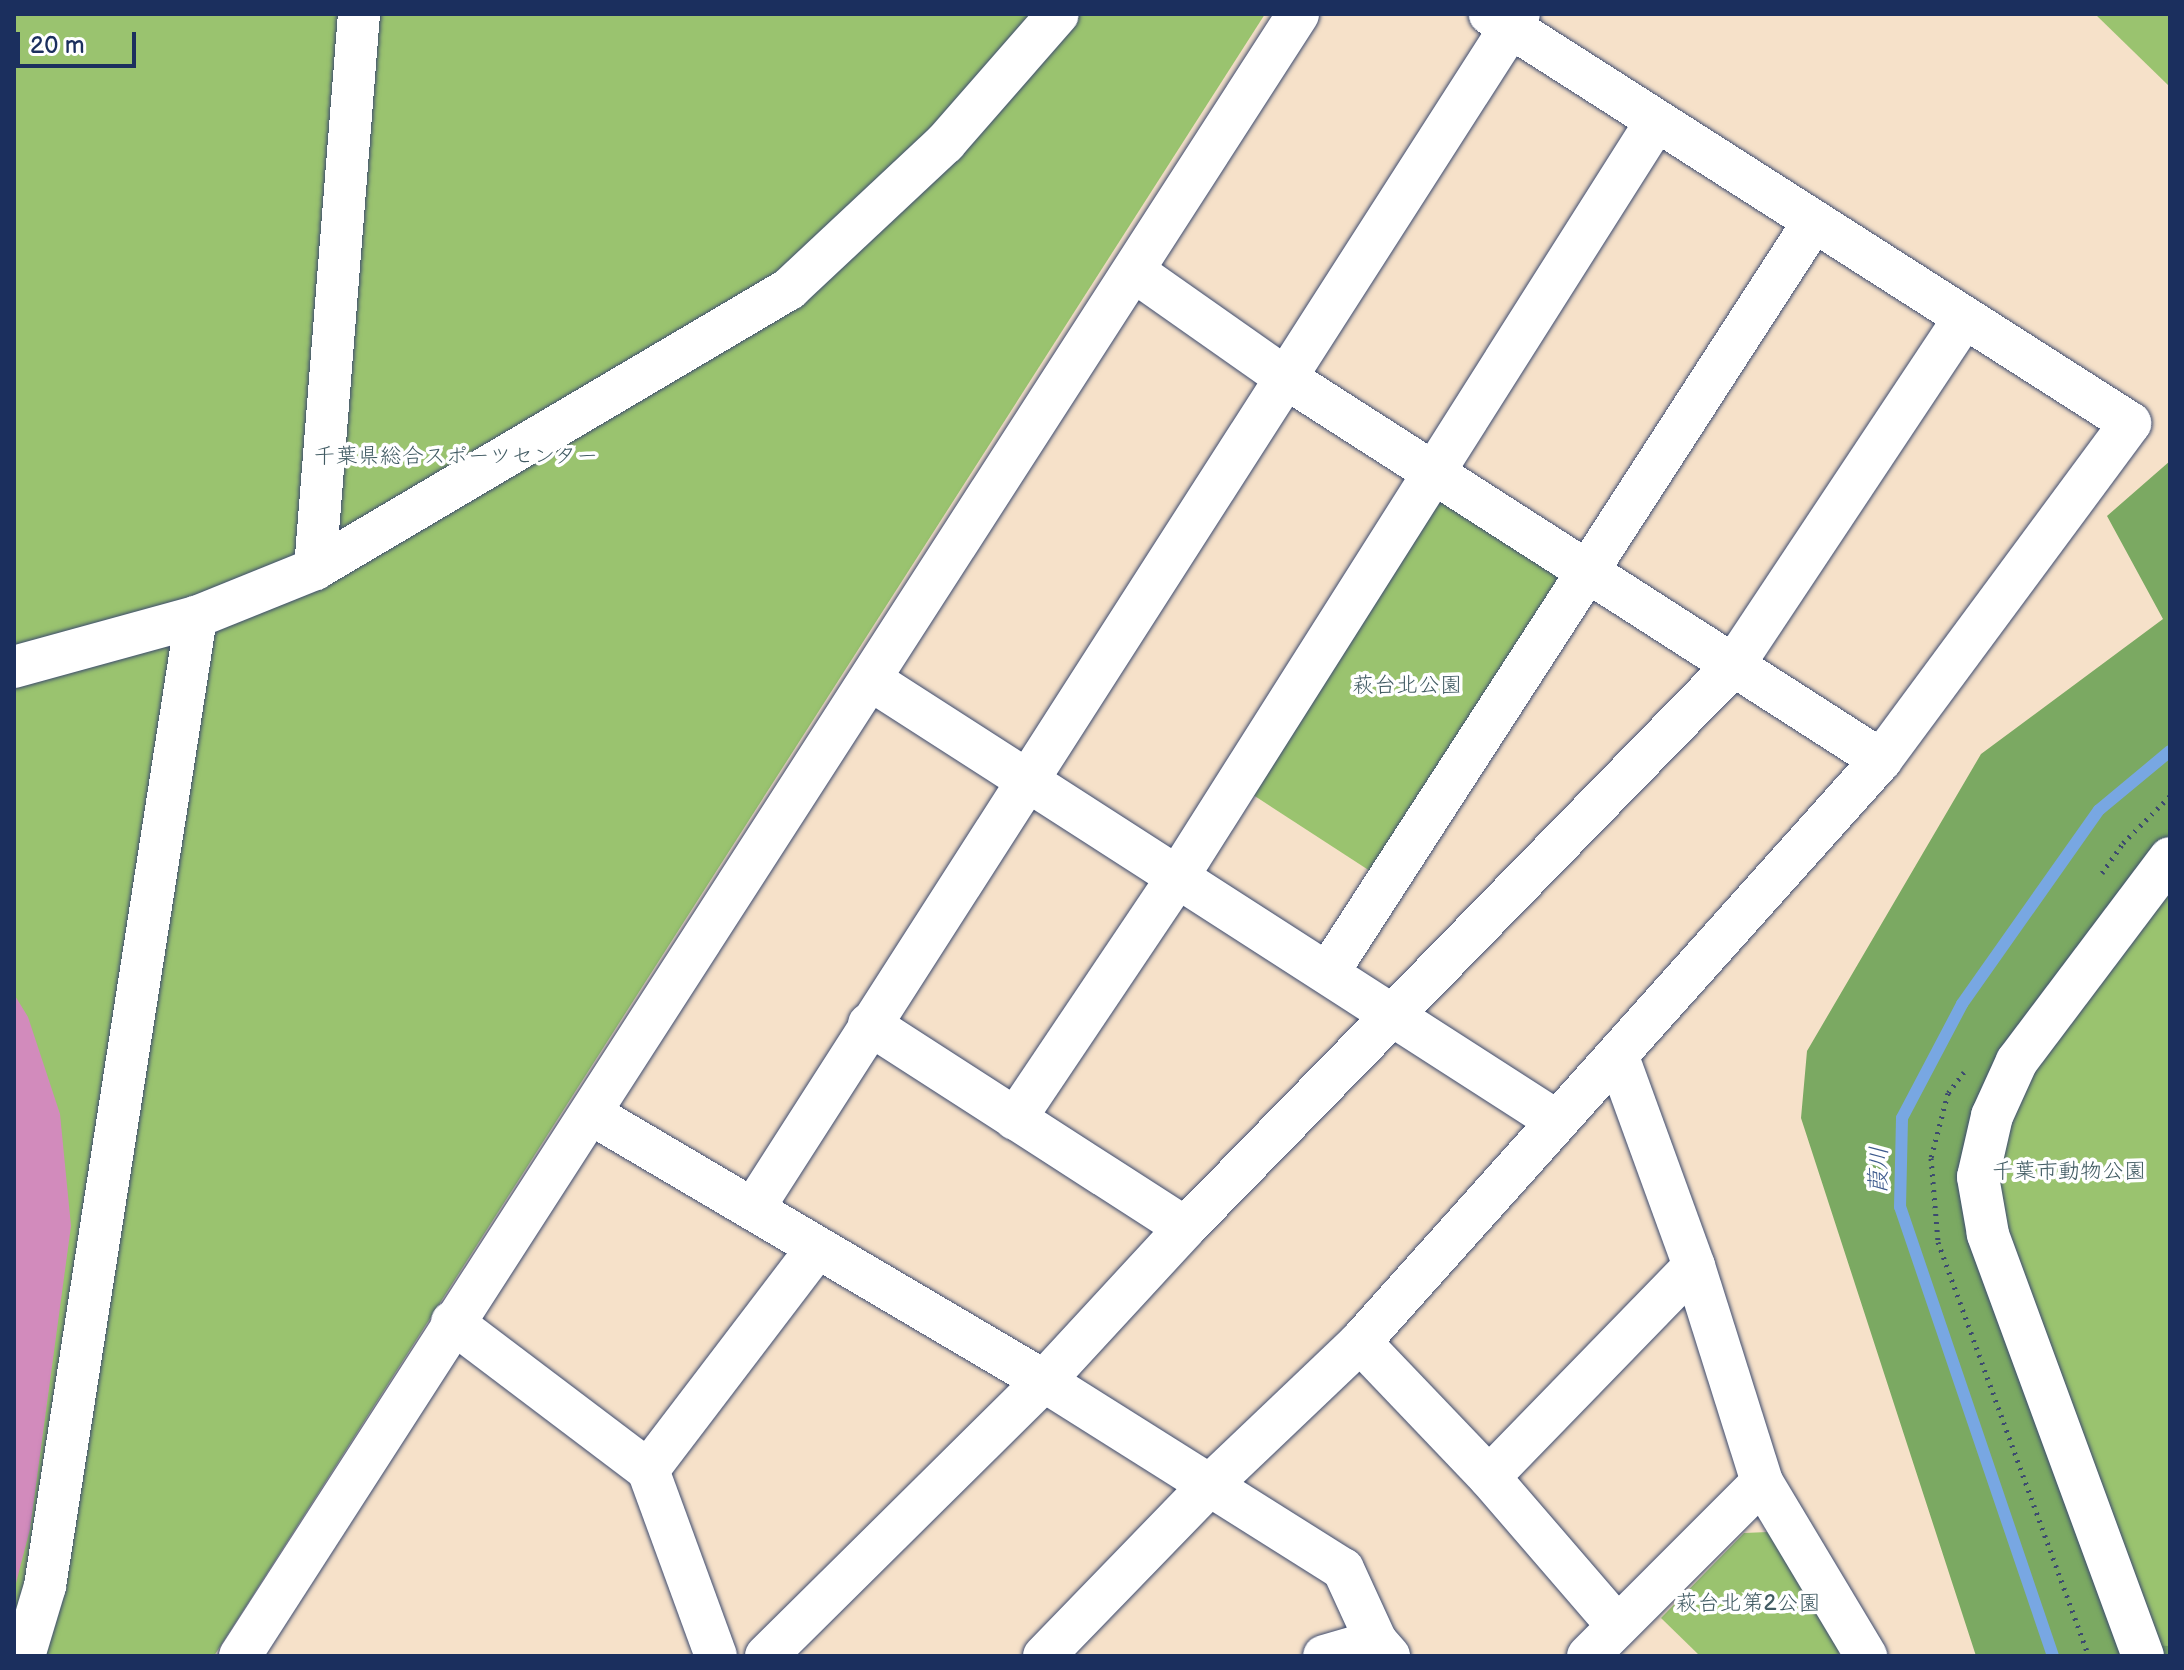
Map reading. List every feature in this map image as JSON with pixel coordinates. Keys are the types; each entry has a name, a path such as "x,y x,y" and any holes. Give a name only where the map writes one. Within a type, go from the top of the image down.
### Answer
{"street":[{"path":"315,569 359,14"},
{"path":"14,667 196,617 315,569 789,289 945,143 1058,14"},
{"path":"240,1656 452,1322 593,1115 1298,14"},
{"path":"753,1209 1286,378 1507,18 1655,123 2130,423 1881,760 1618,1057 1555,1120 1360,1342 1210,1485 1044,1656"},
{"path":"1015,1119 1177,878 1655,123"},
{"path":"1329,971 1586,568 1814,221"},
{"path":"1135,272 1286,378 1881,760"},
{"path":"766,1656 1044,1381 1185,1228 1733,666 1964,318"},
{"path":"24,1656 47,1571 196,617"},
{"path":"871,680 1177,878 1329,971 1555,1120"},
{"path":"2143,1656 1988,1234 1978,1177 1992,1116 2017,1061 2170,858"},
{"path":"869,1024 1185,1228"},
{"path":"1618,1057 1694,1266 1762,1482 1866,1656"},
{"path":"593,1115 1044,1381 1343,1569 1382,1648 1324,1656"},
{"path":"648,1470 817,1248"},
{"path":"1489,1477 1694,1266"},
{"path":"452,1322 648,1470 716,1656"},
{"path":"1360,1342 1489,1477 1616,1624"},
{"path":"1588,1656 1616,1624 1762,1482"}],"green space":[{"name":"千葉県総合スポーツセンター","path":"14,14 1265,14 214,1656 14,1656"},
{"path":"2095,14 2170,14 2170,87"},
{"path":"2170,461 2170,873 1969,1148 2121,1644 2170,1646 2170,1656 1976,1656 1801,1118 1807,1051 1981,754 2163,619 2107,516"},
{"name":"萩台北公園","path":"1440,499 1564,580 1373,873 1249,793"},
{"name":"千葉市動物公園","path":"2170,801 2170,1656 2125,1656 1962,1164"},
{"name":"萩台北第2公園","path":"1768,1532 1838,1645 1839,1656 1700,1656 1661,1618 1744,1533"}],"building":[{"path":"14,994 28,1017 60,1114 71,1226 30,1529 15,1587"}],"waterway":[{"name":"葭川","path":"2053,1656 1900,1207 1902,1118 1962,1004 2099,810 2170,751"}]}
